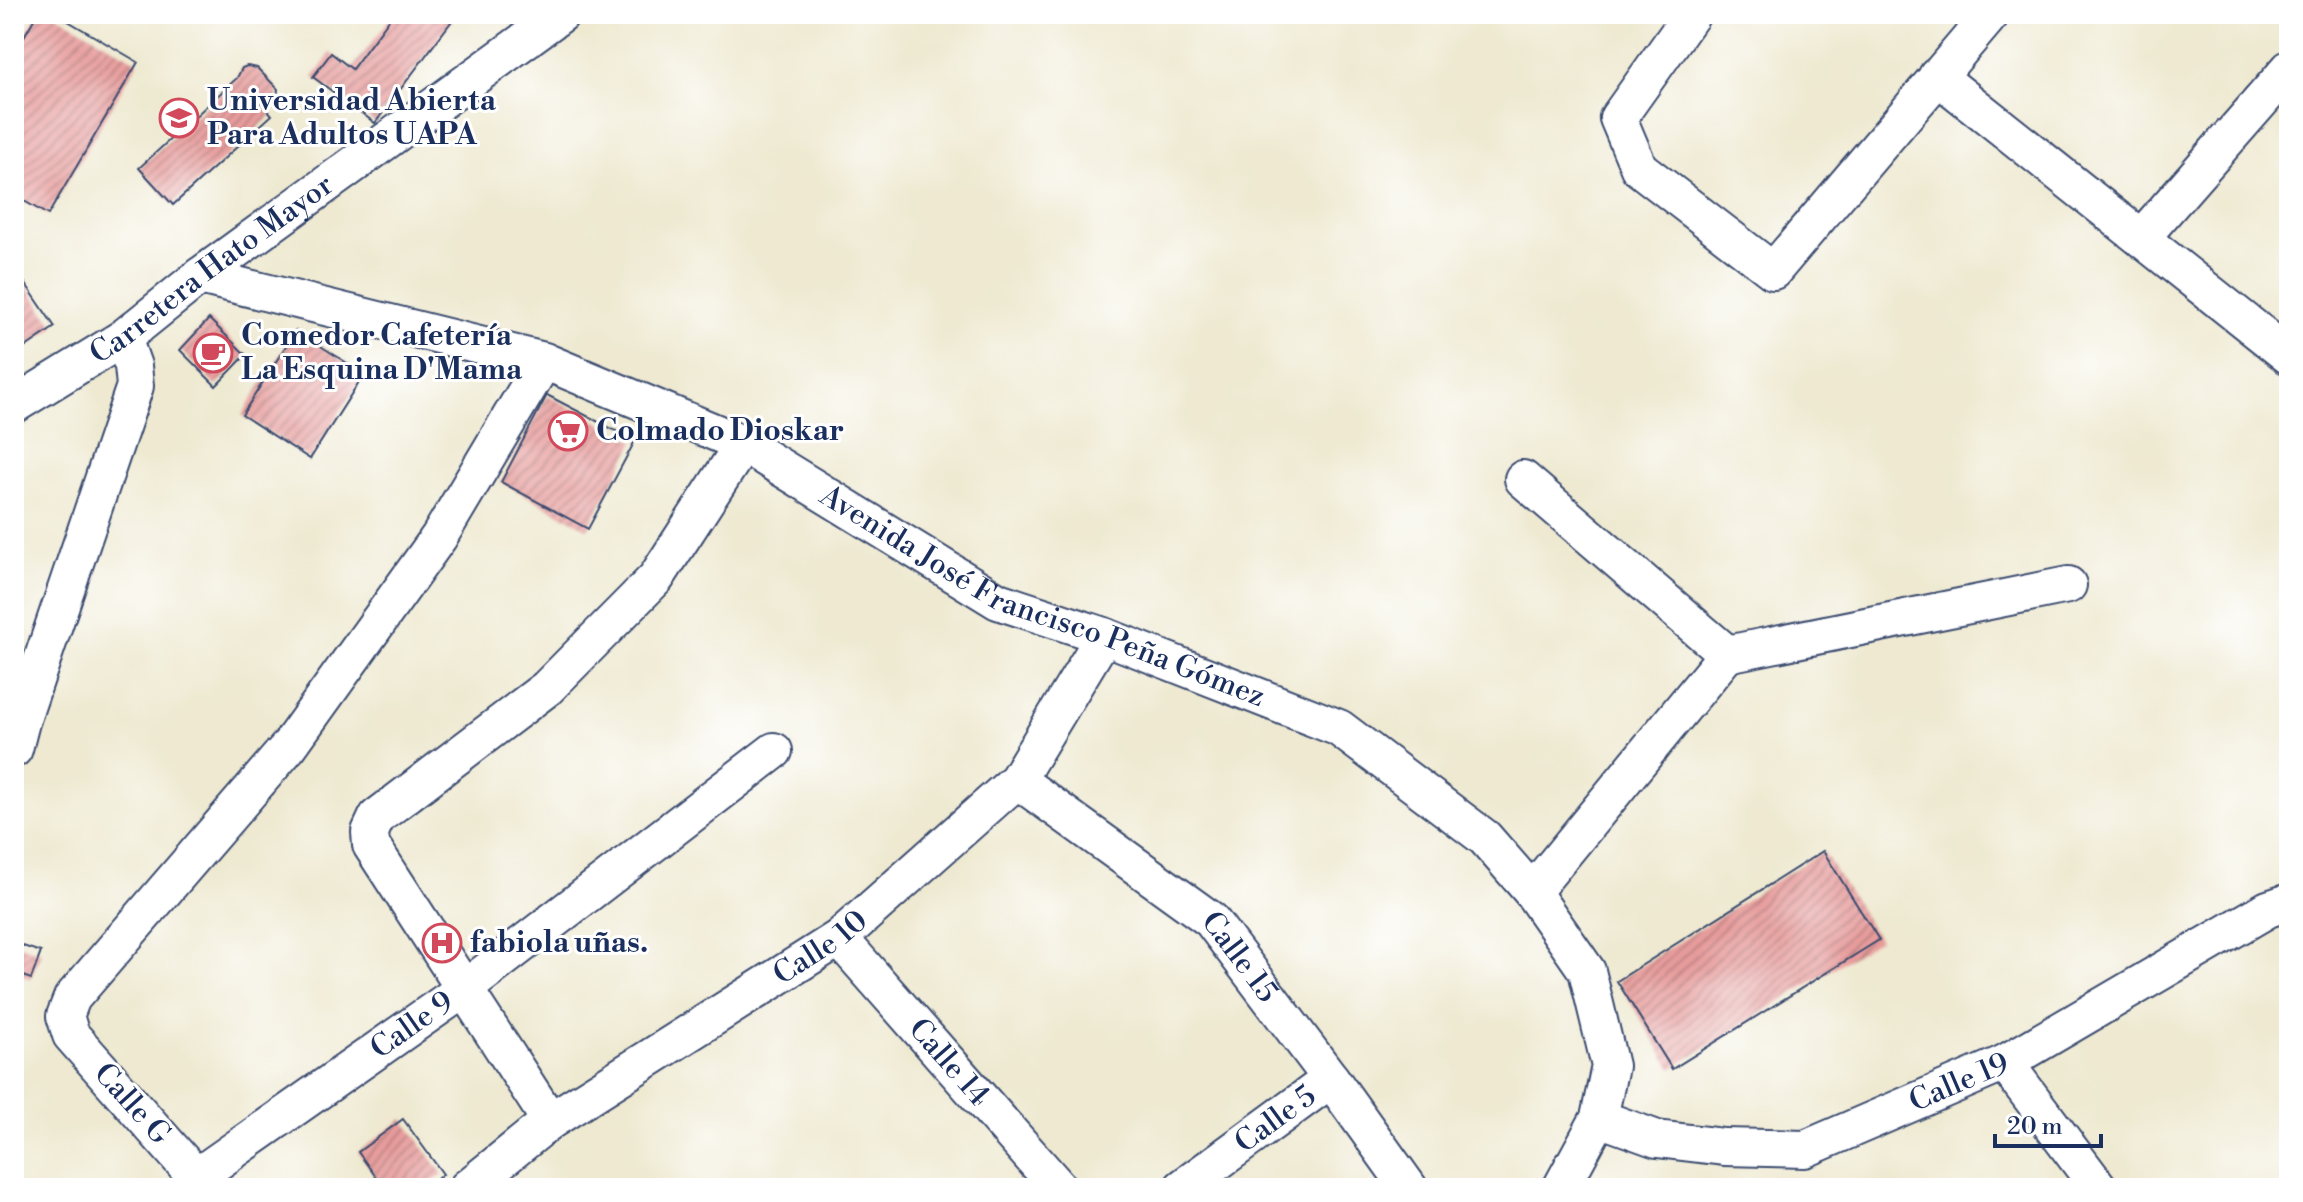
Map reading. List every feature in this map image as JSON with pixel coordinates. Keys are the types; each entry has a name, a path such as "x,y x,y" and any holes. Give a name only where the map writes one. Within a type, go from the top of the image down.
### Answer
{"street":[{"name":"Carretera Hato Mayor","path":"14,405 123,338 200,276 561,14"},
{"path":"1692,14 1618,118 1639,168 1773,271 1991,14"},
{"path":"2141,238 2289,69"},
{"path":"1937,76 2141,238 2284,343"},
{"name":"Avenida José Francisco Peña Gómez","path":"200,276 544,361 743,444 998,601 1104,636 1339,728 1485,838 1532,892 1587,971 1610,1066 1599,1118 1561,1188"},
{"path":"14,749 135,386 133,366 123,338"},
{"name":"Calle G","path":"201,1182 71,1035 65,1016 72,998 289,746 439,537 544,361"},
{"path":"550,1121 371,845 370,832 377,817 547,688 656,578 743,444"},
{"path":"1523,479 1727,654"},
{"path":"1532,892 1727,654 2068,585"},
{"name":"Calle 10","path":"467,1188 550,1121 839,938 1017,780 1104,636"},
{"name":"Calle 9","path":"201,1182 464,989 774,751"},
{"name":"Calle 15","path":"1017,780 1211,920 1409,1188"},
{"name":"Calle 19","path":"1599,1118 1657,1139 1724,1147 1805,1149 2005,1063 2268,909 2289,902"},
{"name":"Calle 14","path":"839,938 1059,1188"},
{"path":"2005,1063 2099,1188"},
{"name":"Calle 5","path":"1182,1188 1331,1079"}],"building":[{"path":"37,14 56,14 138,62 48,215 14,195 14,54"},
{"path":"393,14 457,14 375,123 313,77 331,53 352,69"},
{"path":"247,66 257,68 278,89 275,100 270,102 263,99 261,102 272,115 173,205 139,168"},
{"path":"21,277 55,327 14,355 14,281"},
{"name":"Comedor Cafetería La Esquina D'Mama","path":"209,319 246,355 216,386 180,350"},
{"path":"296,330 364,374 310,459 242,415"},
{"path":"547,395 635,441 588,529 501,482"},
{"path":"1823,851 1879,940 1672,1069 1617,981"},
{"path":"14,943 41,952 31,979 14,973"},
{"path":"403,1119 443,1174 425,1188 384,1188 358,1152"}],"place":[{"name":"Universidad Abierta Para Adultos UAPA","path":"179,118"},
{"name":"Comedor Cafetería La Esquina D'Mama","path":"213,353"},
{"name":"Colmado Dioskar","path":"568,431"},
{"name":"fabiola uñas.","path":"442,943"}]}
